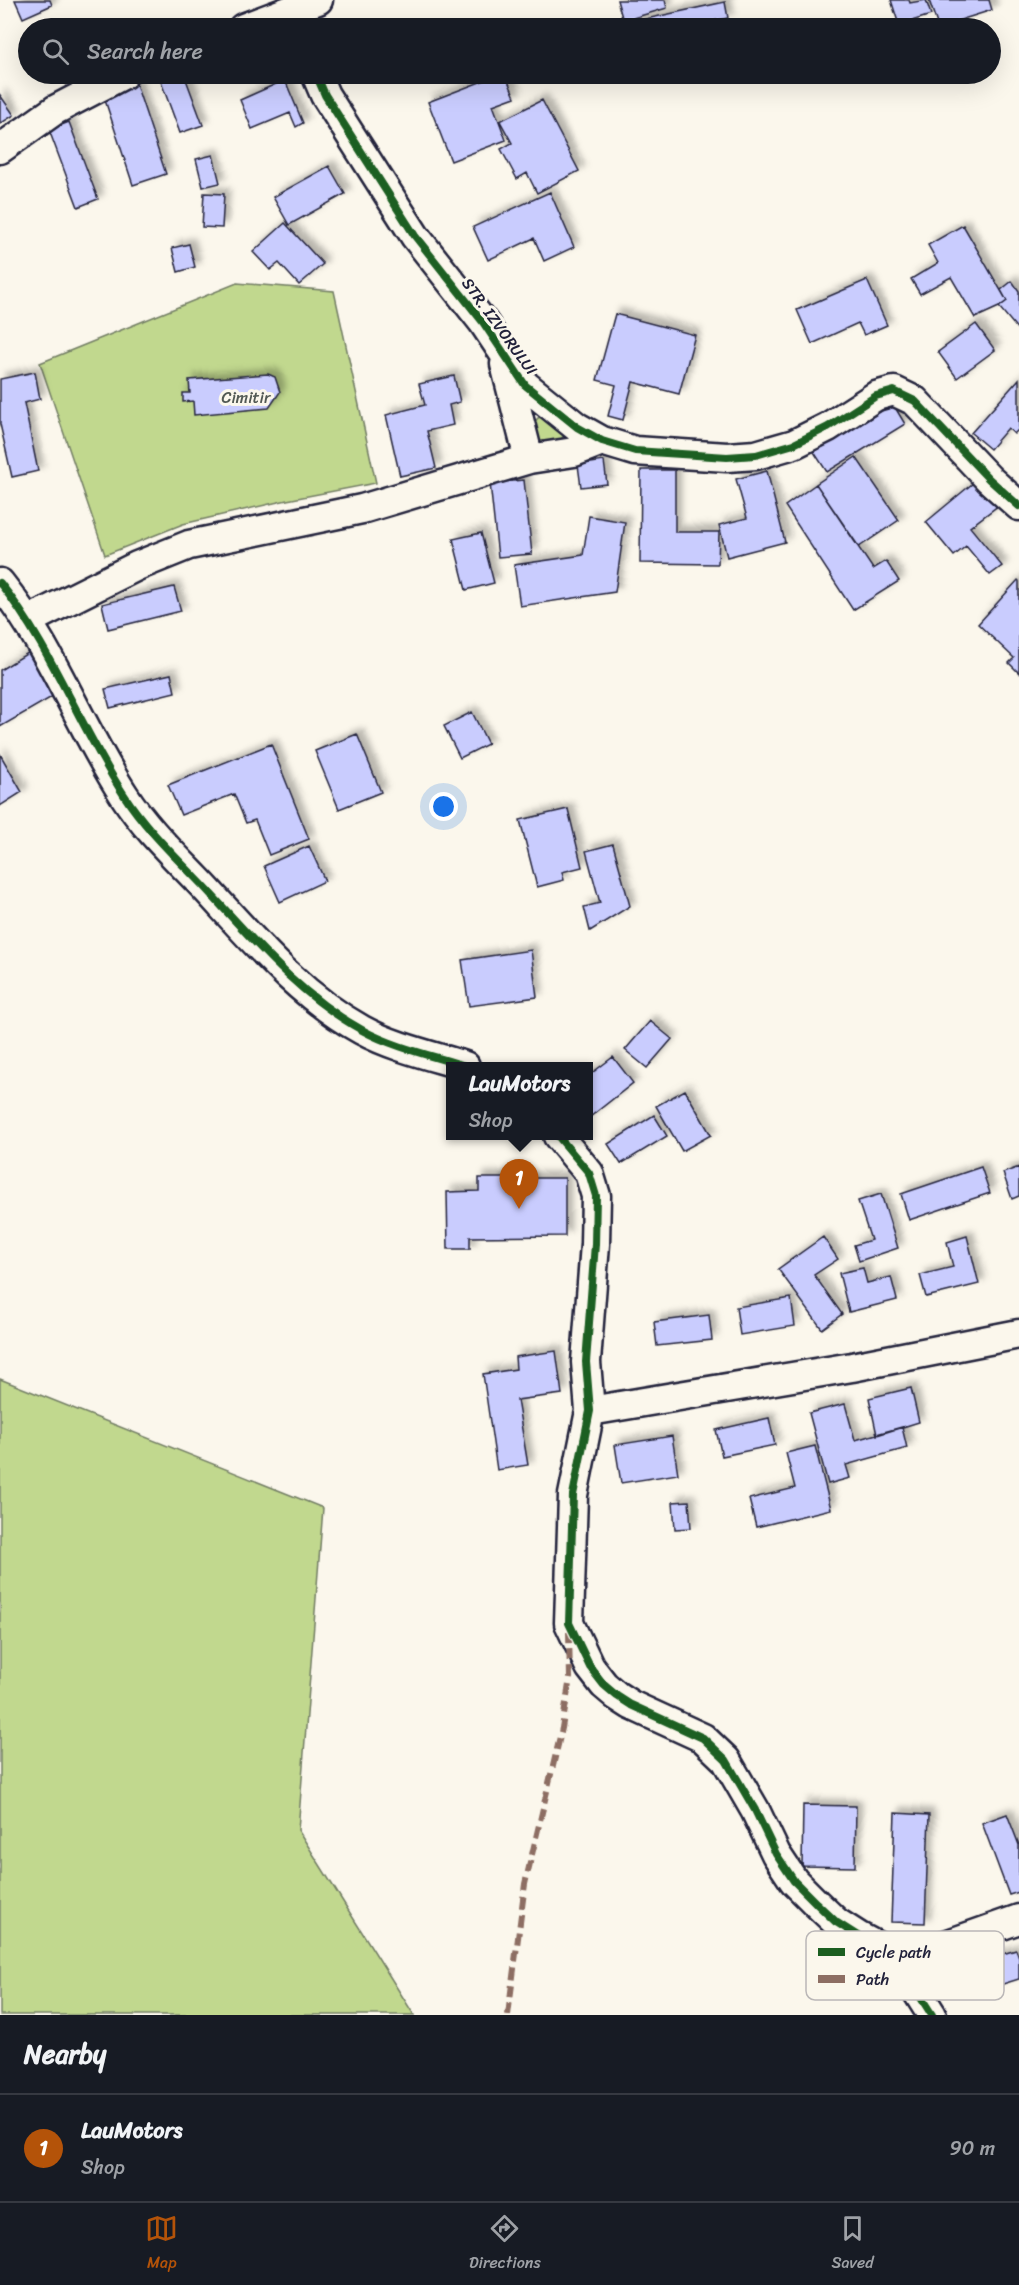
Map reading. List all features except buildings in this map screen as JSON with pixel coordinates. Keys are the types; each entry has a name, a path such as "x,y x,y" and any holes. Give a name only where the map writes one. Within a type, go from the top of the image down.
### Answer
{"street":[{"path":"284,18 304,13"},
{"path":"0,149 55,110 105,84"},
{"name":"STR. IZVORULUI","path":"320,84 325,95 416,236 483,322 525,385 577,427 602,441 635,451 728,457 756,455 794,444 828,427 876,396 894,391 915,401 989,479 1019,506"},
{"path":"501,348 529,459"},
{"path":"27,621 137,566 189,545 362,509 529,459 574,452 602,441"},
{"path":"0,583 55,666 125,796 159,840 282,971 316,1000 363,1031 453,1062"},
{"path":"561,1140 589,1173 596,1196 595,1244 586,1362 590,1411 573,1496 569,1623 590,1667 616,1696 703,1738 726,1760 755,1809 776,1854 794,1881 836,1922 850,1931"},
{"path":"590,1411 852,1367 1019,1334"},
{"path":"987,1931 1019,1920"},
{"path":"922,2000 932,2015"}],"green space":[{"name":"Cimitir","path":"237,283 334,291 376,483 287,500 183,524 105,555 40,363"},
{"path":"544,416 564,433 560,444 542,450 531,426 538,418"},
{"path":"0,1379 323,1508 298,1830 414,2015 0,2015"}],"marked path":[{"path":"508,2015 525,1884 562,1728 570,1678 569,1632"}],"cycle path":[{"path":"320,84 325,95 415,236 483,322 525,385 577,427 602,441 635,451 727,457 756,455 794,444 828,427 876,396 894,391 915,401 989,479 1019,506"},
{"path":"0,583 35,634 108,769 133,808 164,845 261,948 298,985 362,1030 400,1046 452,1062"},
{"path":"561,1140 589,1173 596,1196 595,1244 586,1362 590,1411 573,1495 569,1623 590,1667 604,1685 631,1705 703,1738 726,1760 755,1810 776,1854 794,1881 836,1922 850,1931"},
{"path":"922,2000 932,2015"}],"place":[{"name":"LauMotors","path":"519,1209"}]}
